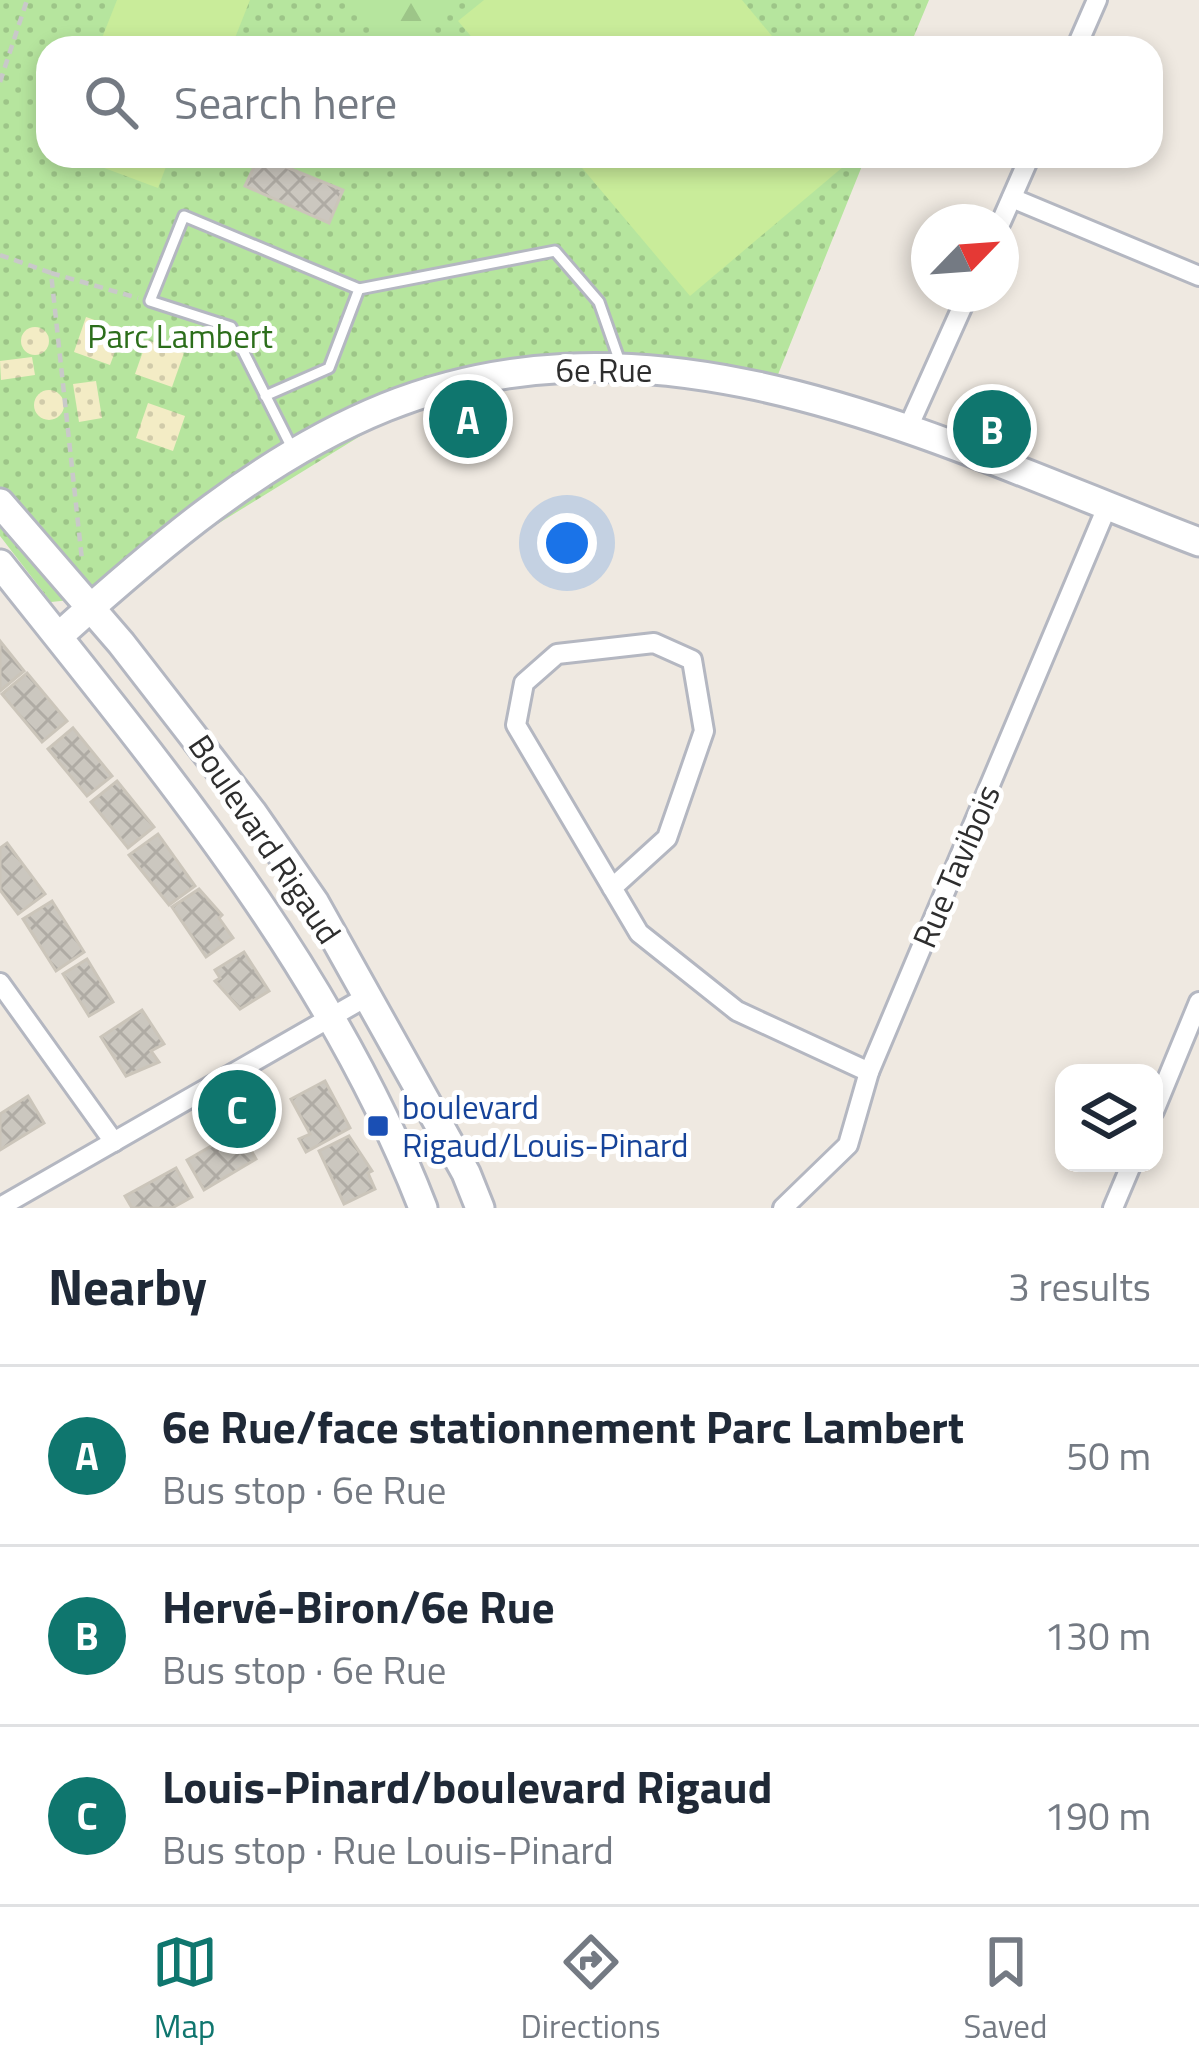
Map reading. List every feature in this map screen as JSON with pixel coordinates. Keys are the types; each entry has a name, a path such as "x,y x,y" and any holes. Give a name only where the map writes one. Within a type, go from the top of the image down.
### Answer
{"street":[{"path":"1081,36 1097,0"},
{"path":"1009,204 1025,168"},
{"path":"1012,198 1199,276"},
{"path":"907,430 960,312"},
{"name":"6e Rue","path":"59,636 229,495 295,453 424,393 508,373 621,365 709,374 813,397 1199,542"},
{"name":"Boulevard Rigaud","path":"0,503 252,812 315,903 466,1173 479,1208"},
{"name":"Rue Tavibois","path":"783,1208 848,1145 869,1072 1106,507"},
{"name":"Boulevard Rigaud","path":"0,564 235,866 332,1018 423,1208"},
{"path":"612,888 667,838 704,731 692,660 654,643 557,654 524,683 516,725 612,888 639,933 737,1011 869,1072"},
{"path":"0,983 114,1142"},
{"path":"0,1207 368,996"},
{"path":"1163,1089 1199,1003"},
{"path":"1114,1208 1128,1172"}],"lane":[{"path":"295,453 231,327 150,301 184,216 359,290 555,251 599,302 621,365"},
{"path":"265,396 329,368 359,290"}],"path":[{"path":"0,82 27,0"},
{"path":"0,255 150,301"},
{"path":"51,273 83,565"}],"green space":[{"name":"Parc Lambert","path":"0,0 929,0 914,36 36,36 36,168 861,168 777,377 613,357 443,385 99,597 51,602 0,536"},
{"path":"117,0 250,0 236,36 103,36"},
{"path":"352,0 454,0 416,36 382,36"},
{"path":"484,0 742,0 772,36 471,36 458,21"},
{"path":"104,168 166,168 158,188"},
{"path":"582,168 842,168 690,296"}],"sand":[{"path":"86,317 123,330 110,365 74,352"},
{"path":"35,327 45,331 49,341 45,351 35,355 25,351 21,341 25,331"},
{"path":"147,340 184,353 172,387 135,374"},
{"path":"32,357 35,375 1,380 0,361"},
{"path":"96,381 102,418 79,422 73,384"},
{"path":"49,390 64,405 49,420 34,405"},
{"path":"148,403 185,416 173,451 136,438"}],"building":[{"path":"253,168 289,168 343,190 329,223 245,186"},
{"path":"0,641 24,671 0,691"},
{"path":"27,673 67,721 42,742 2,694"},
{"path":"73,728 112,776 87,796 48,749"},
{"path":"117,781 154,827 128,848 91,802"},
{"path":"158,834 195,886 169,905 129,855"},
{"path":"7,843 45,894 18,914 0,890 0,848"},
{"path":"199,889 222,915 219,918 233,938 206,957 172,907"},
{"path":"52,901 84,952 56,971 23,919"},
{"path":"244,952 269,991 240,1009 215,981 220,978 215,970"},
{"path":"87,959 113,1002 89,1016 63,974"},
{"path":"142,1010 164,1044 151,1051 159,1062 126,1076 101,1037"},
{"path":"325,1081 350,1128 306,1152 299,1139 310,1134 291,1099"},
{"path":"28,1096 44,1123 0,1150 0,1114"},
{"path":"239,1130 256,1159 204,1190 187,1160"},
{"path":"349,1136 372,1171 368,1173 375,1189 344,1204 319,1151"},
{"path":"176,1168 192,1197 172,1208 132,1208 125,1196"}],"place":[{"name":"6e Rue/face stationnement Parc Lambert","path":"468,419"},
{"name":"Hervé-Biron/6e Rue","path":"992,429"},
{"name":"Louis-Pinard/boulevard Rigaud","path":"237,1109"},
{"name":"boulevard Rigaud/Louis-Pinard","path":"378,1126"}]}
